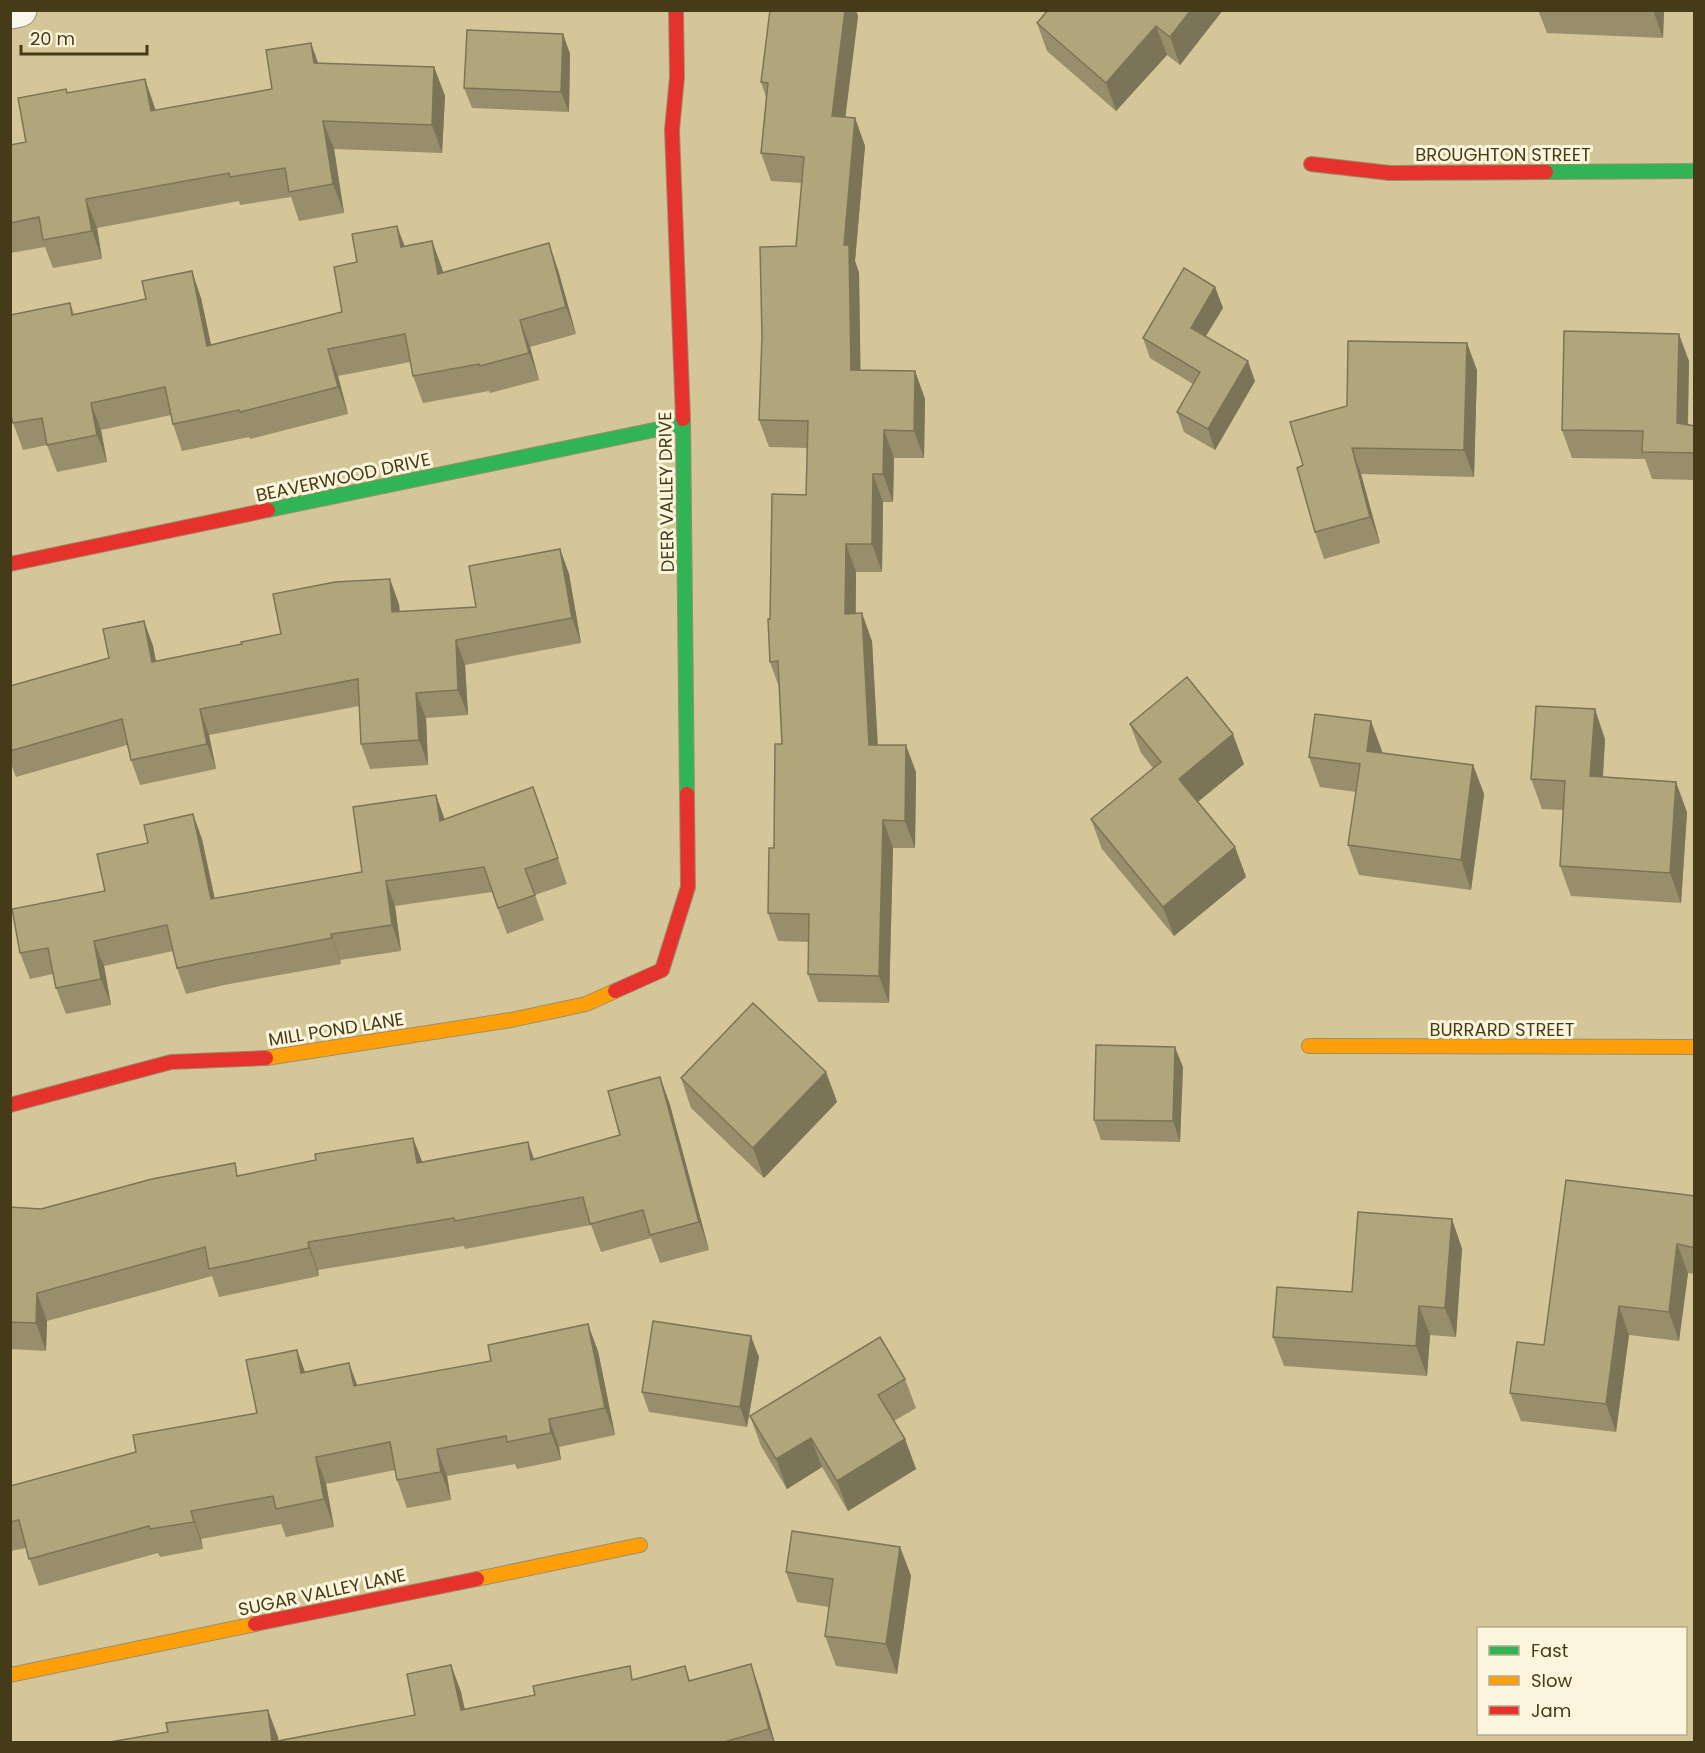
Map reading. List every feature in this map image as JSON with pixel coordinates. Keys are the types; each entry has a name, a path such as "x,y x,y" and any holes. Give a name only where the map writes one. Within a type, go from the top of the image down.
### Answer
{"street":[{"path":"10,12 20,10"},
{"name":"DEER VALLEY DRIVE","path":"662,970 688,886 683,424 672,130 677,77 676,10"},
{"name":"BROUGHTON STREET","path":"1311,164 1390,173 1695,171"},
{"name":"BEAVERWOOD DRIVE","path":"10,564 683,424"},
{"name":"MILL POND LANE","path":"10,1105 171,1062 276,1058 511,1020 586,1004 662,970"},
{"name":"BURRARD STREET","path":"1309,1047 1695,1047"},
{"name":"SUGAR VALLEY LANE","path":"10,1675 640,1545"}],"building":[{"path":"770,10 845,10 832,116 855,118 844,245 849,245 851,370 915,371 914,431 884,430 883,474 873,474 872,544 846,544 845,614 862,613 869,745 906,745 905,821 883,820 879,976 808,974 809,914 768,913 769,848 774,848 775,744 782,744 778,661 770,662 768,619 770,619 772,494 806,495 808,421 759,420 762,336 760,247 796,246 804,157 761,153 768,83 761,82"},
{"path":"1048,10 1191,10 1170,37 1156,26 1106,83 1037,23"},
{"path":"467,30 563,34 561,92 464,88"},
{"path":"311,43 314,63 434,67 432,125 323,121 333,184 289,192 285,168 230,177 229,173 86,199 92,231 43,240 39,217 10,223 10,145 26,142 18,98 66,89 67,93 145,79 151,111 272,89 266,50"},
{"path":"397,226 401,247 432,241 438,274 549,243 566,307 520,320 529,353 480,366 479,364 413,376 405,334 328,349 338,387 240,412 239,410 173,424 165,387 91,403 97,435 47,445 42,418 13,423 10,412 10,315 70,303 72,315 146,299 142,281 192,271 207,346 342,312 334,267 357,262 352,234"},
{"path":"1184,268 1215,287 1191,328 1248,361 1208,429 1177,412 1200,372 1143,338"},
{"path":"1564,331 1679,334 1677,423 1695,426 1695,453 1642,452 1643,431 1562,430"},
{"path":"1348,341 1467,343 1464,450 1352,448 1370,517 1315,532 1297,468 1303,465 1290,422 1347,406"},
{"path":"560,549 572,618 456,640 458,690 416,693 419,740 361,744 358,679 200,709 207,744 131,760 122,719 10,751 10,686 109,658 103,629 144,621 152,662 281,634 273,594 335,582 390,579 392,612 476,607 469,566"},
{"path":"1187,677 1233,734 1179,779 1235,847 1163,907 1091,819 1161,762 1130,724"},
{"path":"1536,706 1595,709 1590,776 1676,782 1670,873 1560,866 1565,781 1531,779"},
{"path":"1315,714 1371,721 1367,751 1473,765 1461,860 1348,845 1360,764 1309,757"},
{"path":"533,787 558,858 525,869 535,895 498,908 484,867 386,881 392,925 331,934 332,938 177,968 167,925 94,941 101,979 56,988 48,948 20,953 12,909 105,891 97,854 148,843 144,825 193,814 211,899 362,872 353,807 436,795 440,821"},
{"path":"753,1003 826,1072 753,1148 681,1078"},
{"path":"1096,1045 1175,1047 1173,1121 1094,1120"},
{"path":"660,1077 699,1222 650,1235 643,1210 590,1224 583,1197 455,1221 454,1218 308,1242 309,1248 209,1269 205,1247 37,1293 36,1323 10,1322 10,1207 41,1209 152,1179 235,1163 237,1176 316,1160 315,1154 413,1138 417,1163 528,1142 531,1160 620,1135 608,1091"},
{"path":"1566,1180 1695,1196 1695,1248 1677,1244 1669,1312 1619,1306 1606,1404 1510,1393 1517,1342 1544,1345"},
{"path":"1358,1212 1452,1219 1445,1308 1419,1306 1416,1346 1273,1337 1277,1287 1352,1292"},
{"path":"653,1321 751,1336 740,1407 642,1392"},
{"path":"588,1324 605,1408 549,1419 551,1433 507,1442 506,1436 437,1449 441,1472 397,1480 390,1442 316,1457 324,1499 276,1509 273,1496 191,1511 194,1522 150,1529 149,1526 29,1559 19,1520 10,1522 10,1486 136,1452 133,1435 257,1413 246,1360 297,1350 301,1373 349,1363 354,1386 491,1361 488,1345"},
{"path":"880,1337 905,1379 878,1395 905,1439 837,1481 811,1438 776,1459 750,1416"},
{"path":"792,1531 900,1547 886,1644 825,1636 833,1579 786,1572"},
{"path":"751,1664 769,1729 721,1743 104,1743 168,1732 166,1723 268,1710 272,1742 415,1715 407,1674 451,1665 461,1710 535,1695 533,1686 630,1666 632,1680 685,1666 689,1681"}],"traffic: fast":[{"path":"1546,172 1694,171"},
{"path":"683,419 687,794"},
{"path":"268,510 683,424"}],"traffic: slow":[{"path":"266,1058 511,1020 586,1004 615,991"},
{"path":"1309,1046 1694,1047"},
{"path":"477,1579 640,1545"},
{"path":"10,1675 255,1624"}],"traffic: jam":[{"path":"676,10 677,77 672,130 683,419"},
{"path":"1311,164 1390,173 1546,172"},
{"path":"10,564 268,510"},
{"path":"615,991 662,970 688,887 687,794"},
{"path":"10,1105 171,1062 266,1058"},
{"path":"255,1624 477,1579"}]}
